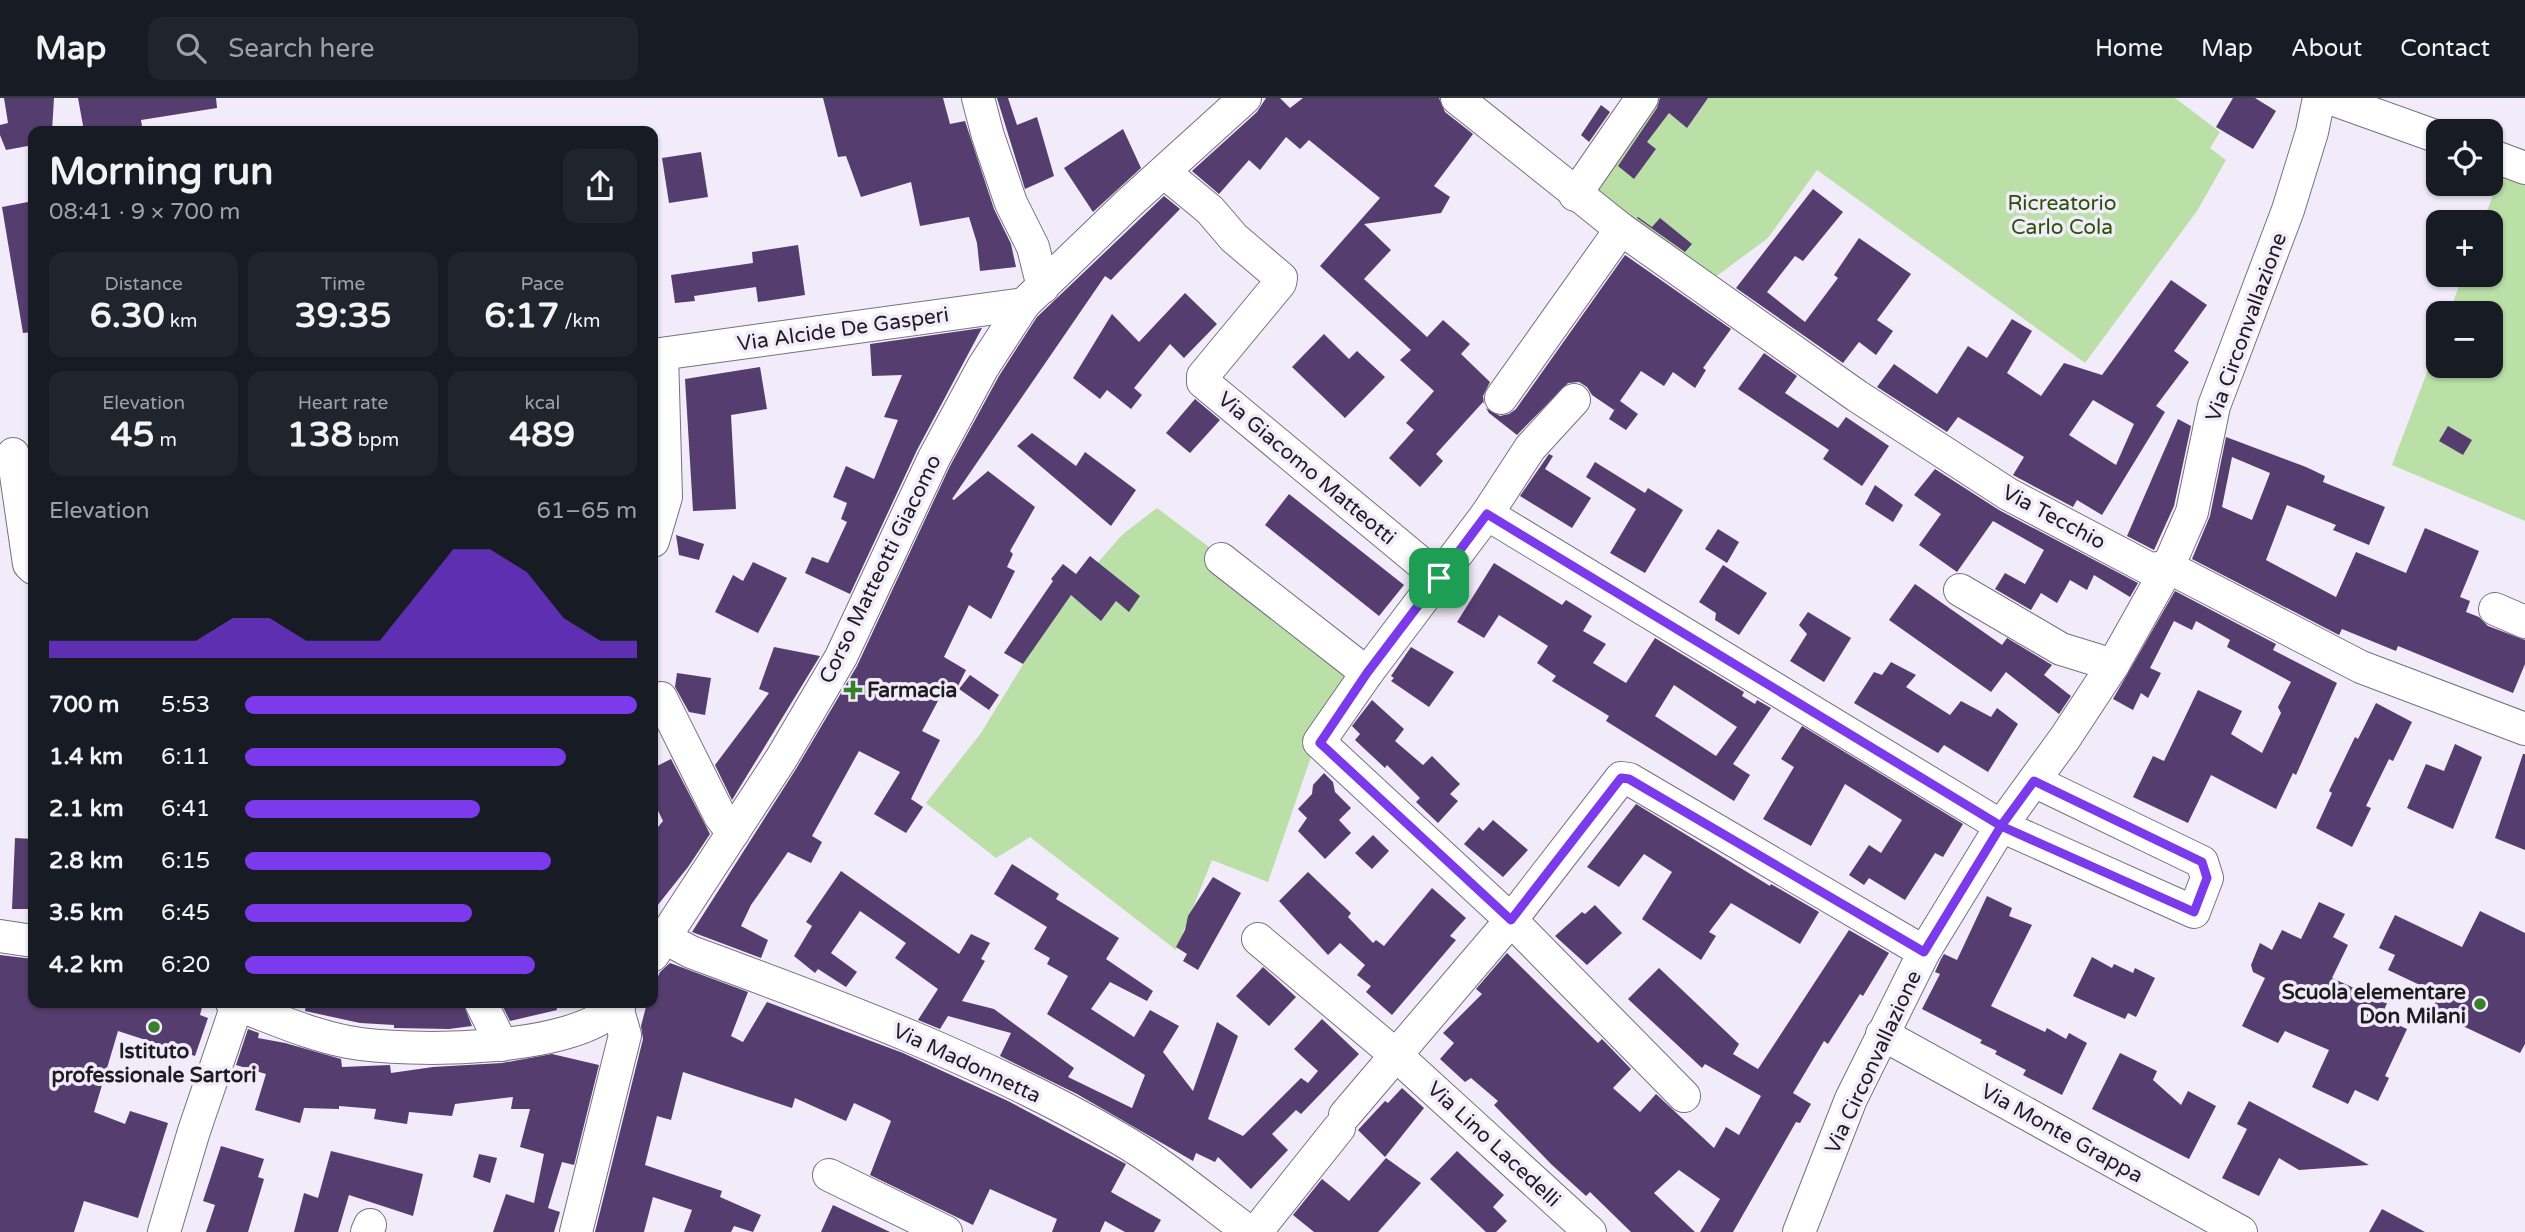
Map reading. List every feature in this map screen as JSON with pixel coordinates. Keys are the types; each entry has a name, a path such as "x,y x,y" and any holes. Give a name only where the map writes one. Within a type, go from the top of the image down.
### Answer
{"street":[{"path":"978,98 1011,203 1033,247 1034,296"},
{"path":"1034,296 1245,98"},
{"name":"Via Tecchio","path":"1457,98 1575,195 1621,229 1857,396 2008,494 2150,569 2168,567 2361,667 2525,729"},
{"path":"1575,195 1642,98"},
{"name":"Via Circonvallazione","path":"1799,1232 1851,1099 1924,952 2001,826 2113,666 2168,567 2192,512 2214,406 2288,209 2312,132 2319,98"},
{"path":"2329,98 2426,133"},
{"path":"2503,160 2525,168"},
{"name":"Via Giacomo Matteotti","path":"1164,172 1210,210 1234,238 1281,278 1280,283 1203,376 1203,382 1439,578"},
{"path":"1501,398 1621,229"},
{"name":"Via Alcide De Gasperi","path":"658,354 1034,296"},
{"name":"Corso Matteotti Giacomo","path":"658,946 733,833 842,657 934,458 983,367 1034,296"},
{"name":"Via Alcide De Gasperi","path":"658,370 666,497 658,524"},
{"path":"1574,400 1530,448 1487,514 1367,673 1320,743 1511,920 1684,1096"},
{"path":"15,454 28,549"},
{"path":"1487,514 2001,826 2194,912 2207,878 2202,862 2034,781"},
{"path":"1221,559 1367,673"},
{"path":"1960,590 2061,649 2113,666"},
{"path":"2495,609 2525,622"},
{"path":"661,698 720,816 733,833"},
{"path":"1256,1232 1342,1121 1511,920 1621,778 1629,779 1924,952"},
{"path":"0,936 28,940"},
{"name":"Via Lino Lacedelli","path":"1258,939 1398,1056 1590,1232"},
{"name":"Via Madonnetta","path":"658,946 691,952 911,1035 987,1070 1121,1140 1249,1232"},
{"path":"164,1232 234,1008"},
{"path":"245,1008 297,1029 349,1042 430,1049 502,1045 584,1027 621,1015 576,1232"},
{"path":"484,1008 502,1045"},
{"name":"Via Monte Grappa","path":"1882,1034 2241,1232"},
{"path":"829,1175 946,1232"}],"green space":[{"name":"Ricreatorio Carlo Cola","path":"1629,98 2175,98 2220,132 2210,148 2226,160 2197,211 2085,363 1817,170 1768,238 1710,281 1569,177"},
{"path":"2503,177 2525,185 2525,521 2392,465 2426,375 2426,378 2503,378 2503,301 2453,301 2459,287 2503,287 2503,210 2487,210 2493,196 2503,196"},
{"path":"1157,508 1356,657 1345,681 1301,743 1312,754 1268,882 1212,860 1176,950 1030,837 996,858 926,803 981,733 1059,606 1123,534"}],"building":[{"path":"4,98 54,98 52,126 28,126 28,146 6,150 0,135 0,125 8,123"},
{"path":"78,98 216,98 217,108 141,120 142,126 83,126"},
{"path":"823,98 943,98 950,124 965,121 994,209 1011,244 1016,267 980,271 977,243 969,217 920,226 911,182 861,197 846,156 838,157"},
{"path":"997,98 1008,98 1017,125 1037,117 1054,176 1025,189"},
{"path":"1266,98 1280,98 1290,108 1303,98 1439,98 1445,112 1473,134 1434,186 1450,197 1441,213 1364,224 1391,250 1364,279 1427,337 1443,320 1470,344 1461,354 1490,382 1483,396 1484,404 1483,402 1436,454 1443,461 1420,487 1389,458 1414,430 1406,423 1434,391 1400,360 1411,350 1320,266 1380,198 1309,140 1300,149 1286,137 1260,170 1249,160 1219,194 1192,171 1257,112"},
{"path":"1660,98 1708,98 1687,128 1669,113 1647,142 1656,149 1634,179 1618,166 1657,108"},
{"path":"2233,98 2255,98 2276,111 2253,149 2216,127"},
{"path":"1601,105 1610,112 1589,142 1581,135"},
{"path":"1123,129 1141,168 1093,212 1064,168"},
{"path":"701,152 708,197 669,203 662,158"},
{"path":"1813,189 1843,212 1803,261 1795,256 1767,292 1805,322 1838,278 1834,275 1859,238 1911,274 1877,320 1893,331 1876,355 1859,342 1843,363 1736,288"},
{"path":"1164,196 1180,209 1111,280 1105,276 952,499 988,471 1035,507 1010,551 1013,554 1007,567 1015,571 991,619 969,605 944,657 966,670 957,688 948,682 922,731 940,740 911,799 923,807 906,833 874,814 900,772 859,751 812,836 822,842 811,863 788,852 751,905 741,926 768,940 761,958 692,932 796,769 857,666 950,466 999,376 1037,317"},
{"path":"28,202 28,332 23,333 2,207"},
{"path":"1638,217 1652,227 1660,218 1692,244 1685,252"},
{"path":"798,245 805,295 758,302 756,287 694,296 695,301 675,303 671,275 753,263 752,252"},
{"path":"1625,255 1731,329 1703,368 1706,370 1695,388 1673,372 1664,386 1641,371 1620,401 1638,414 1626,430 1609,419 1616,407 1614,410 1579,382 1568,383 1517,435 1486,408 1500,416 1516,409"},
{"path":"2171,280 2207,305 2174,351 2189,362 2156,406 2165,412 2102,515 2077,500 2073,507 2013,475 2024,457 1958,417 1947,432 1877,387 1894,364 1937,394 1968,346 1987,358 2012,319 2032,331 2007,373 2041,396 2064,363 2102,375","holes":["2093,400 2134,424 2116,465 2069,435"]},
{"path":"1185,293 1217,324 1184,358 1170,344 1134,388 1142,395 1131,409 1107,390 1100,399 1073,378 1112,314 1139,342"},
{"path":"982,328 917,450 850,594 805,573 812,557 828,563 847,522 841,519 847,503 833,497 846,466 874,479 898,420 884,417 902,375 872,376 870,344"},
{"path":"1324,334 1349,359 1357,351 1385,377 1345,418 1292,367"},
{"path":"1764,353 1797,376 1785,393 1838,428 1846,417 1889,446 1862,486 1823,459 1829,450 1738,389"},
{"path":"760,367 767,409 731,415 736,509 693,511 685,379"},
{"path":"1195,399 1220,420 1190,453 1166,433"},
{"path":"2178,419 2191,426 2174,506 2154,550 2127,536"},
{"path":"2448,426 2472,440 2463,455 2439,441"},
{"path":"1032,433 1076,466 1085,452 1136,490 1111,526 1017,446"},
{"path":"2226,437 2306,467 2325,476 2323,482 2385,507 2369,545 2333,530 2336,525 2287,505 2266,560 2336,597 2356,552 2406,573 2425,528 2479,551 2460,597 2470,601 2466,612 2479,617 2488,626 2525,640 2525,664 2513,693 2398,646 2396,651 2342,629 2339,635 2192,559 2210,516","holes":["2232,457 2270,473 2252,520 2222,507"]},
{"path":"1549,454 1553,456 1545,469 1591,498 1572,528 1520,496"},
{"path":"1595,462 1645,493 1648,488 1683,510 1645,573 1610,553 1636,509 1586,477"},
{"path":"1935,469 1999,510 2138,583 2130,597 2094,575 2087,590 2070,580 2057,603 2041,593 2031,610 1995,589 2005,573 2025,584 2044,550 1993,521 1957,572 1919,545 1941,514 1914,495"},
{"path":"1875,485 1903,505 1893,522 1865,504"},
{"path":"1289,494 1404,585 1379,616 1265,525"},
{"path":"1718,529 1739,542 1727,563 1705,549"},
{"path":"676,535 704,544 699,560 679,555"},
{"path":"1090,556 1140,596 1129,612 1116,601 1101,621 1071,595 1023,664 1004,653 1063,564 1076,574"},
{"path":"753,562 787,578 758,633 715,612 733,575 743,581"},
{"path":"1494,563 1562,605 1566,600 1592,616 1583,631 1606,644 1593,663 1626,683 1655,638 1744,692 1742,696 1755,704 1757,700 1771,708 1733,764 1750,775 1734,801 1606,721 1609,716 1552,681 1556,676 1537,663 1548,646 1499,615 1484,638 1457,622","holes":["1674,685 1737,727 1716,756 1655,716"]},
{"path":"1723,565 1767,593 1739,635 1715,620 1716,613 1699,602"},
{"path":"1915,584 2002,645 2007,638 2052,665 2044,675 2071,696 2059,714 2006,672 1991,692 1889,620"},
{"path":"2175,591 2276,644 2273,650 2337,683 2296,775 2293,773 2276,809 2211,775 2188,823 2133,797 2153,756 2164,761 2198,690 2242,711 2231,734 2262,753 2281,713 2278,707 2291,682 2227,647 2230,640 2196,621 2192,630 2174,621 2150,668 2161,673 2148,698 2141,693 2133,710 2113,699"},
{"path":"1808,612 1851,638 1824,682 1790,661 1807,634 1799,625"},
{"path":"774,647 820,656 732,800 715,765 769,693 759,689"},
{"path":"1411,647 1454,672 1429,707 1391,681 1394,678 1391,676"},
{"path":"1891,662 1916,675 1906,687 1950,715 1961,701 1991,717 1997,708 2018,724 1988,772 1944,745 1938,753 1854,703 1874,672 1882,675"},
{"path":"677,673 711,678 705,715 689,712 675,687"},
{"path":"970,675 999,695 989,710 959,689"},
{"path":"1372,700 1404,729 1395,741 1423,765 1432,756 1460,784 1450,794 1458,801 1438,823 1416,802 1420,798 1387,765 1385,768 1355,740 1360,734 1352,726"},
{"path":"2376,703 2412,722 2393,761 2389,759 2366,806 2371,808 2352,847 2316,828 2332,793 2329,791 2355,737 2358,739"},
{"path":"1802,726 1963,824 1943,857 1935,853 1905,900 1869,878 1864,885 1849,875 1869,845 1881,853 1902,820 1845,784 1811,846 1763,819 1794,767 1781,759"},
{"path":"2455,744 2482,757 2453,829 2407,808 2426,764 2444,771"},
{"path":"2525,754 2525,850 2495,838"},
{"path":"671,759 710,834 658,905 658,827 663,821 658,810 658,766"},
{"path":"1324,773 1333,782 1335,792 1351,808 1339,820 1351,833 1325,859 1298,831 1307,818 1298,809 1312,794 1313,785"},
{"path":"1636,804 1770,886 1771,884 1819,912 1800,944 1731,903 1709,932 1716,936 1701,960 1642,919 1672,872 1644,854 1619,887 1587,867"},
{"path":"1493,820 1528,850 1503,877 1464,844 1479,827 1483,831"},
{"path":"1373,835 1389,851 1372,869 1355,853"},
{"path":"15,838 28,839 28,909 12,909"},
{"path":"1012,864 1059,894 1056,899 1119,938 1106,959 1153,991 1147,1001 1110,982 1091,1009 1134,1037 1150,1010 1179,1026 1163,1052 1193,1091 1217,1022 1238,1036 1208,1119 1243,1136 1301,1078 1308,1083 1318,1071 1294,1049 1322,1019 1359,1054 1301,1114 1296,1110 1272,1134 1288,1150 1251,1189 1218,1157 1215,1162 1196,1153 1193,1161 1077,1094 1000,1056 1011,1033 948,1016 940,1029 918,1020 938,989 895,958 906,943 860,911 831,953 857,972 846,987 818,969 815,973 794,956 812,926 806,922 841,871 959,954 971,934 990,943 981,959 985,961 962,1001 994,1009 1074,1068 1068,1077 1132,1108 1145,1075 1047,1014 1068,976 1047,964 1050,958 1034,949 1047,927 994,894"},
{"path":"1308,872 1351,913 1348,917 1373,943 1376,940 1384,946 1432,888 1466,918 1450,936 1456,940 1392,1015 1366,992 1371,986 1357,975 1365,965 1340,943 1328,955 1279,901"},
{"path":"1213,877 1241,893 1198,970 1183,961 1187,954 1176,947 1185,930 1188,916"},
{"path":"1987,896 2012,908 2009,916 2032,925 1991,1006 2045,1032 2047,1028 2066,1039 2069,1033 2087,1043 2062,1095 2023,1075 2026,1070 1995,1054 1997,1051 1980,1043 1982,1040 1922,1009 1940,974 1935,972 1941,959 1944,954 1957,960"},
{"path":"2319,902 2345,914 2333,937 2348,945 2332,978 2387,1003 2381,1017 2407,1029 2385,1076 2389,1078 2378,1101 2355,1090 2348,1104 2312,1087 2329,1050 2285,1031 2278,1043 2242,1026 2265,978 2253,972 2251,965 2260,943 2272,950 2282,930 2301,939"},
{"path":"1595,905 1622,933 1587,965 1555,936 1582,912 1585,914"},
{"path":"2480,911 2525,933 2525,1044 2520,1053 2431,1011 2439,994 2388,970 2395,955 2379,948 2395,915 2462,947"},
{"path":"1849,930 1889,953 1863,996 1860,994 1828,1044 1824,1041 1793,1093 1811,1104 1800,1123 1796,1122 1733,1232 1700,1232 1720,1199 1679,1170 1654,1193 1695,1232 1631,1232 1590,1192 1586,1196 1551,1164 1494,1105 1498,1101 1471,1078 1465,1082 1440,1059 1454,1043 1443,1033 1482,994 1476,989 1507,953 1598,1043 1602,1039 1631,1069 1613,1088 1640,1112 1656,1094 1714,1148 1726,1127 1739,1135 1761,1096 1705,1064 1702,1068 1628,999 1659,968 1739,1044 1733,1054 1758,1069"},
{"path":"0,955 28,958 28,1008 202,1008 200,1015 208,1018 195,1056 118,1031 94,1112 125,1124 130,1111 168,1123 138,1218 84,1201 74,1232 0,1232"},
{"path":"2092,957 2112,968 2114,964 2133,973 2135,968 2155,978 2136,1017 2128,1013 2125,1019 2073,996"},
{"path":"670,963 748,992 731,1036 743,1042 767,1002 903,1053 1008,1101 1126,1164 1111,1192 1161,1220 1154,1232 1125,1232 1105,1221 1100,1232 1052,1232 1057,1219 990,1189 973,1225 870,1175 891,1121 884,1117 854,1103 846,1121 795,1098 792,1108 683,1072 671,1120 657,1116 645,1165 722,1191 720,1197 761,1215 753,1232 734,1226 731,1232 684,1232 692,1210 653,1197 644,1232 595,1232 643,1039 641,1026 646,1008 658,1008 660,972"},
{"path":"1263,967 1296,997 1269,1026 1236,996"},
{"path":"305,1008 465,1008 472,1026 449,1029 394,1028 394,1025 360,1023 305,1011"},
{"path":"504,1008 557,1008 557,1010 510,1021"},
{"path":"248,1029 259,1033 258,1038 341,1059 342,1067 390,1065 391,1073 433,1067 502,1063 552,1054 599,1065 574,1165 562,1162 548,1208 560,1212 554,1232 493,1232 506,1194 534,1203 544,1154 520,1147 530,1109 511,1109 513,1097 455,1104 452,1116 409,1112 407,1124 374,1119 376,1109 339,1106 339,1109 304,1108 300,1123 255,1110 266,1074 236,1065"},
{"path":"2120,1053 2157,1071 2153,1080 2181,1105 2188,1091 2216,1106 2189,1159 2092,1109"},
{"path":"1402,1088 1424,1108 1385,1157 1358,1130 1385,1101 1388,1103"},
{"path":"2249,1101 2369,1165 2299,1170 2279,1158 2259,1196 2222,1178 2247,1129 2237,1124"},
{"path":"221,1146 264,1159 258,1177 264,1179 248,1232 206,1232 215,1205 203,1201"},
{"path":"331,1151 423,1174 413,1216 349,1195 338,1232 294,1232 304,1193 318,1198"},
{"path":"1457,1151 1504,1195 1493,1207 1507,1221 1496,1232 1486,1232 1430,1179"},
{"path":"479,1154 497,1158 490,1183 473,1177"},
{"path":"1386,1158 1421,1183 1378,1232 1314,1232 1293,1215 1322,1179 1349,1201"},
{"path":"833,1205 890,1232 821,1232"},
{"path":"2382,1209 2425,1232 2369,1232"}],"place":[{"name":"Farmacia","path":"853,690"},
{"name":"Scuola elementare Don Milani","path":"2480,1004"},
{"name":"Istituto professionale Sartori","path":"154,1027"}],"route":[{"path":"1439,578 1367,673 1320,743 1511,920 1621,778 1629,779 1924,952 2001,826 2194,912 2207,878 2202,862 2034,781 2001,826 1487,514 1439,578"}]}
